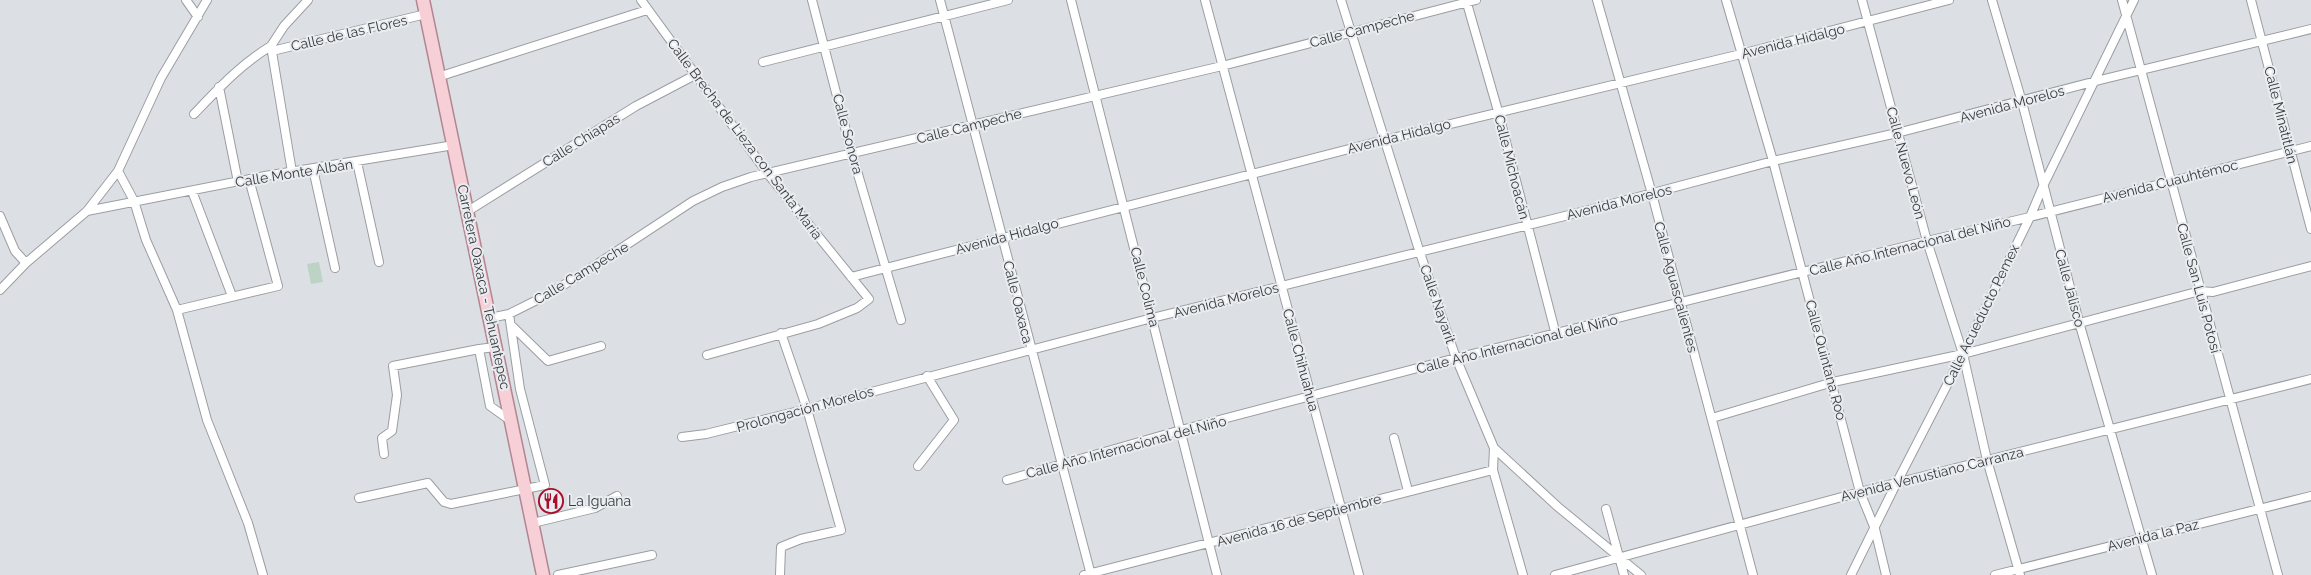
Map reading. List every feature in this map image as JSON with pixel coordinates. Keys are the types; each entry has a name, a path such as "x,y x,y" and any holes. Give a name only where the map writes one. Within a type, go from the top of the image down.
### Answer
{"main road":[{"name":"Carretera Oaxaca - Tehuantepec","path":"423,0 441,76 543,575"}],"street":[{"path":"186,0 198,17"},
{"path":"0,290 26,263 87,211 118,171 161,78 207,0"},
{"name":"Calle de las Flores","path":"292,172 272,48 284,26 308,0"},
{"name":"Calle Brecha de Lieza con Santa María","path":"641,0 697,74 768,174 869,300 857,308 818,324 781,333"},
{"name":"Calle Sonora","path":"812,0 852,154 884,268 901,320"},
{"name":"Calle Oaxaca","path":"940,0 1061,464 1088,575"},
{"path":"762,62 1008,0"},
{"name":"Calle Colima","path":"1071,0 1217,575"},
{"name":"Calle Chihuahua","path":"1205,0 1250,175 1360,575"},
{"name":"Calle Nayarit","path":"1341,0 1419,250 1456,358 1494,448 1619,558 1641,575"},
{"name":"Calle Campeche","path":"490,318 509,314 579,276 693,201 722,187 751,177 1222,66 1466,1 1476,0"},
{"name":"Calle Aguascalientes","path":"1597,0 1652,194 1753,575"},
{"name":"Calle Quintana Roo","path":"1726,0 1773,161 1833,382 1860,492 1875,529 1886,575"},
{"name":"Calle Nuevo León","path":"1862,0 1927,240 1963,354"},
{"name":"Avenida Hidalgo","path":"851,277 1498,111 1741,54 1949,0"},
{"name":"Calle Jalisco","path":"1992,0 2022,102 2079,322 2152,575"},
{"name":"Calle San Luis Potosí","path":"2122,0 2278,575"},
{"name":"Calle Acueducto Pemex","path":"1851,575 2030,218 2044,184 2134,0"},
{"name":"Calle Minatitlán","path":"2251,0 2311,229"},
{"name":"Calle Michoacán","path":"1466,1 1498,111 1526,226 1556,334"},
{"path":"441,76 647,10"},
{"name":"Calle de las Flores","path":"194,114 219,87 253,56 272,48 426,14"},
{"name":"Avenida Morelos","path":"927,376 1419,250 1526,226 1652,194 1773,161 1897,133 2022,102 2096,81 2311,29"},
{"name":"Calle Chiapas","path":"468,211 636,106 697,74"},
{"path":"219,87 238,182"},
{"name":"Calle Monte Albán","path":"87,211 249,179 454,145"},
{"name":"Avenida Cuauhtémoc","path":"2030,218 2170,180 2311,146"},
{"path":"357,162 379,262"},
{"path":"313,169 335,268"},
{"path":"118,171 134,201 146,240 178,310 207,420 248,523 263,575"},
{"path":"178,310 278,286 249,179"},
{"path":"192,191 232,296"},
{"path":"0,216 15,251 26,263"},
{"name":"Calle Año Internacional del Niño","path":"1007,480 1181,430 1456,358 1680,304 1927,240 2030,218"},
{"path":"1712,418 1833,382 1963,354 2200,291 2213,292 2311,266"},
{"path":"359,498 428,483 444,502 451,504 545,485 520,389 509,314"},
{"path":"510,325 548,361 601,346"},
{"path":"707,355 781,333 807,409 841,530 800,539 782,547 780,575"},
{"path":"384,454 382,438 392,430 397,395 393,366 479,348 495,347"},
{"path":"479,348 490,406 511,421"},
{"path":"1963,354 1987,460 2019,572"},
{"path":"918,466 954,420 927,376"},
{"name":"Prolongación Morelos","path":"682,437 706,434 807,409 927,376"},
{"name":"Avenida Venustiano Carranza","path":"1555,575 1860,492 2311,379"},
{"path":"1394,438 1408,491"},
{"path":"1494,448 1493,470 1523,575"},
{"name":"Avenida 16 de Septiembre","path":"1088,575 1493,470"},
{"path":"533,523 595,508 616,496"},
{"name":"Avenida la Paz","path":"1995,575 2019,572 2142,538 2311,496"},
{"path":"1606,509 1624,575"},
{"path":"558,575 652,555"}],"green space":[{"path":"319,262 323,282 311,284 307,264"}],"place":[{"name":"La Iguana","path":"551,501"}]}
